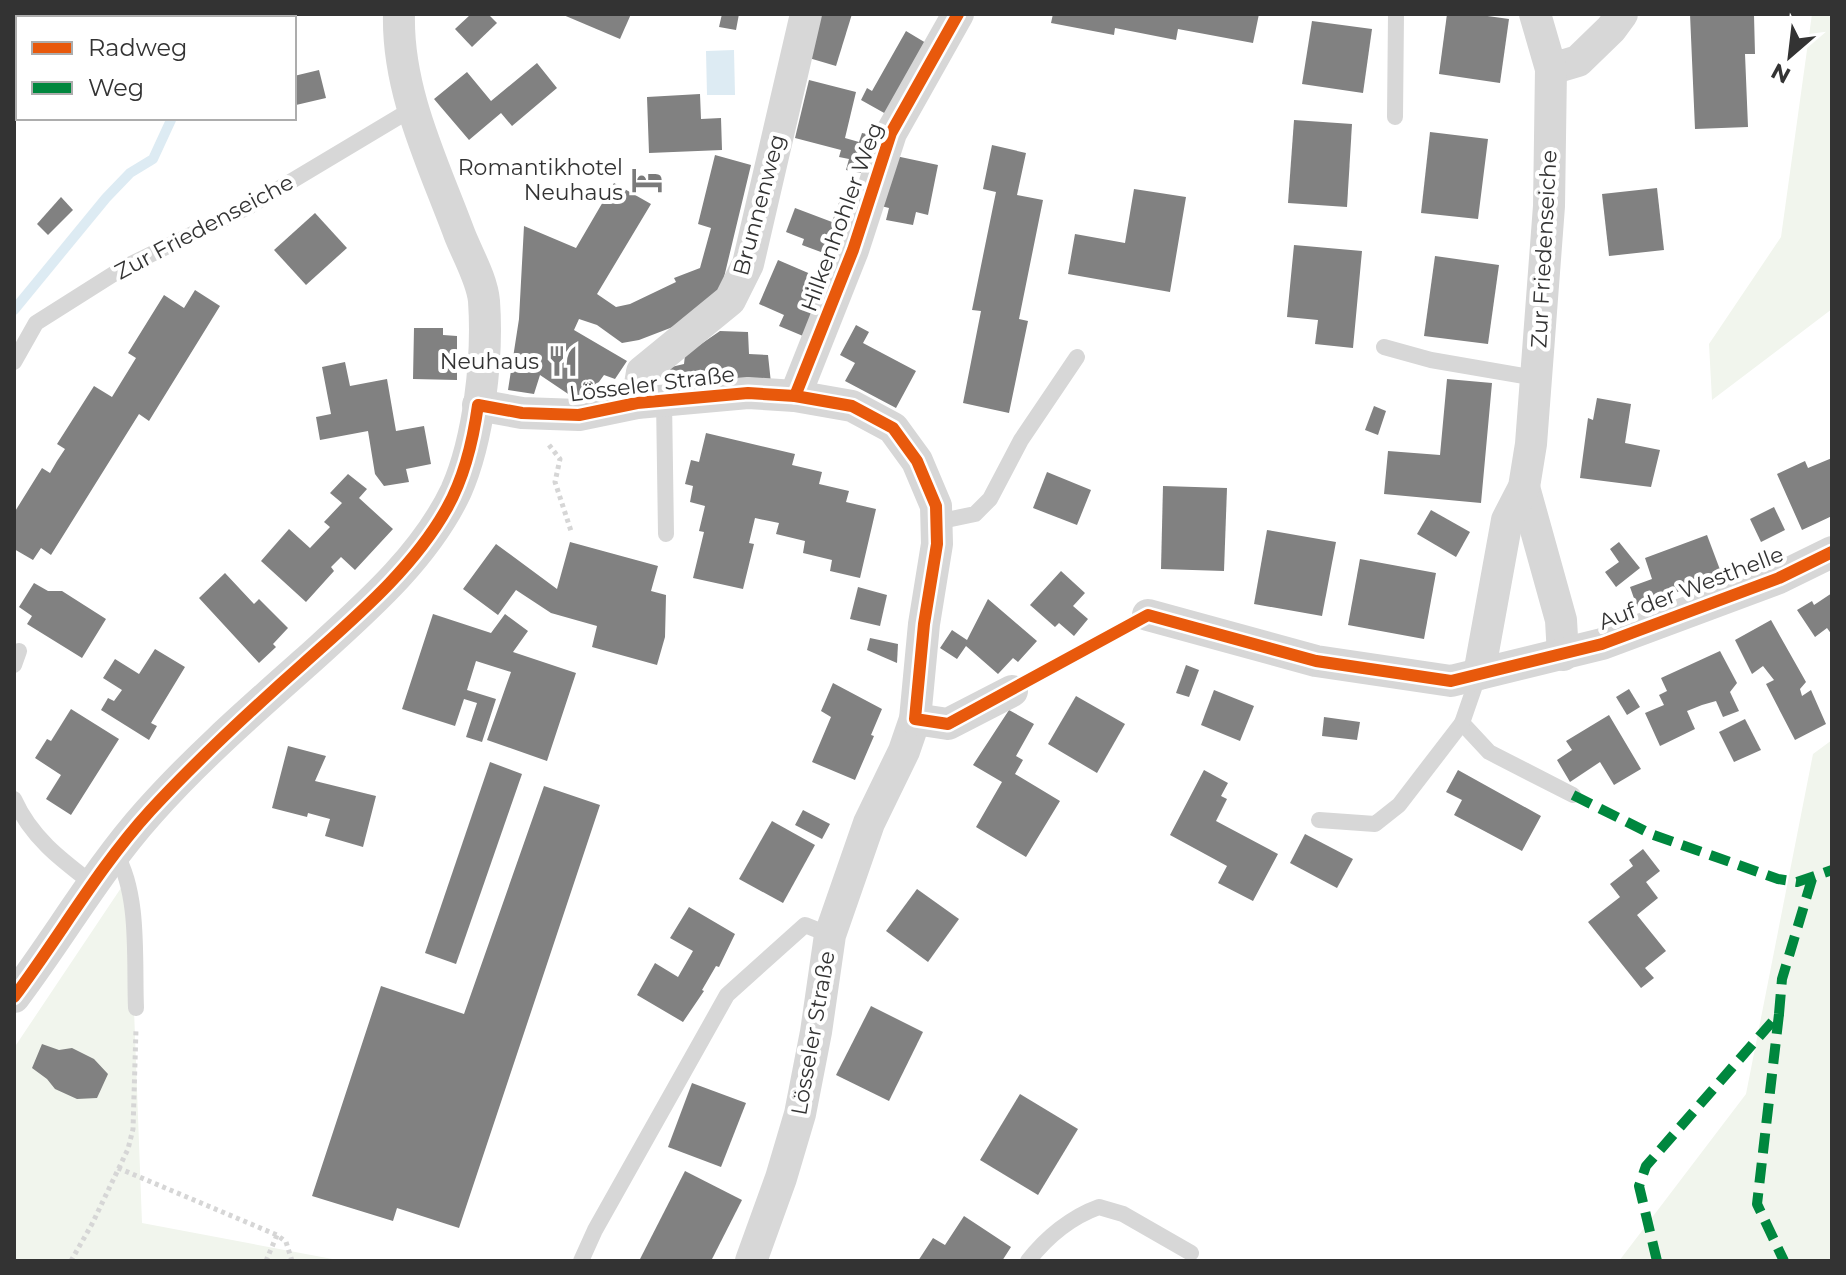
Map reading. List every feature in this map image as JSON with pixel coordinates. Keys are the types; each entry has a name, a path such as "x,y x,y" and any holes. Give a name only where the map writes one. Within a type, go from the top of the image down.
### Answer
{"street":[{"path":"14,997 93,884 149,813 231,728 335,635 395,576 433,532 461,477 473,443 478,405 484,298 412,109 399,42 399,14"},
{"name":"Brunnenweg","path":"651,402 642,372 730,300 748,264 806,14"},
{"name":"Hilkenhohler Weg","path":"795,396 853,250 891,133 958,14"},
{"name":"Zur Friedenseiche","path":"1479,674 1507,520 1524,487 1531,444 1549,206 1551,69 1535,14"},
{"path":"1551,69 1578,61 1622,14"},
{"name":"Lösseler Straße","path":"478,405 522,413 579,415 651,402 748,393 795,396 852,406 893,428 917,461 936,506 937,544 924,624 915,719 904,751 869,823 830,935 800,1114 751,1261"},
{"name":"Zur Friedenseiche","path":"1524,487 1561,620 1563,655"},
{"name":"Auf der Westhelle","path":"1563,655 1602,644 1779,578 1832,552"},
{"path":"1148,615 1316,661 1451,681 1563,655"},
{"path":"915,719 948,724 1012,691"}],"lane":[{"path":"1395,117 1396,14"},
{"name":"Zur Friedenseiche","path":"14,362 36,323 123,268 250,206 412,109"},
{"path":"1384,347 1431,360 1536,378"},
{"path":"937,522 975,514 990,499 1021,440 1077,357"},
{"path":"651,402 666,534"},
{"path":"1319,820 1375,824 1399,805 1462,723 1479,674"},
{"path":"1462,723 1489,752 1573,795"},
{"path":"14,799 27,826 54,854 93,884"},
{"path":"116,854 127,872 131,901 136,1008"},
{"path":"581,1261 639,1150 727,995 805,925 830,935"},
{"path":"1028,1261 1040,1246 1071,1222 1099,1207 1123,1214 1191,1253"}],"path":[{"path":"522,413 560,459 555,482 571,531"},
{"path":"1012,691 1114,634"},
{"path":"71,1261 92,1224 133,1129 136,1008"},
{"path":"118,1168 277,1235 286,1242 292,1261"},
{"path":"266,1261 277,1235"}],"shaded area":[{"path":"1812,14 1832,14 1832,309 1712,400 1709,344 1781,237"},
{"path":"734,50 735,95 707,95 706,51"},
{"path":"1832,740 1832,1261 1619,1261 1746,1094 1813,754"},
{"path":"129,876 142,1223 343,1261 14,1261 14,1048"}],"building":[{"path":"14,14 87,14 16,16 16,34"},
{"path":"471,14 488,14 497,23 472,47 455,29"},
{"path":"561,14 631,14 620,39"},
{"path":"722,14 739,14 736,30 719,27"},
{"path":"820,14 852,14 836,66 809,58"},
{"path":"1053,14 1259,14 1253,43 1178,29 1176,40 1115,28 1114,35 1051,23"},
{"path":"1447,14 1509,19 1500,83 1439,74"},
{"path":"1690,14 1754,15 1755,54 1745,54 1748,127 1695,129"},
{"path":"1312,21 1372,29 1363,93 1302,84"},
{"path":"906,31 926,43 886,114 861,100 867,88 872,91"},
{"path":"537,63 557,88 512,126 501,113 469,140 434,99 467,72 491,101"},
{"path":"319,70 326,98 296,105 296,76"},
{"path":"809,80 856,92 845,138 859,142 862,133 871,135 861,173 846,170 849,159 839,157 841,150 795,138"},
{"path":"700,94 701,119 721,118 722,150 649,153 647,97"},
{"path":"1294,120 1352,124 1347,207 1288,203"},
{"path":"1430,132 1488,139 1478,219 1421,213"},
{"path":"992,145 1026,153 1017,195 1043,200 1019,319 1028,321 1009,413 963,403 981,311 972,310 996,192 983,189"},
{"path":"715,155 751,165 720,294 691,320 639,340 622,343 597,325 579,319 574,330 627,361 615,379 604,375 583,404 540,375 534,394 508,390 519,319 524,226 576,248 614,183 651,204 597,294 616,307 630,304 676,282 674,278 700,268 711,228 698,224"},
{"path":"891,155 938,165 928,215 916,212 913,225 886,220 889,208 881,206"},
{"path":"1657,188 1664,250 1609,256 1602,194"},
{"path":"1134,189 1186,197 1170,292 1068,274 1075,234 1125,243"},
{"path":"61,197 73,210 48,235 37,224"},
{"path":"840,200 857,207 837,258 802,245 804,239 786,232 795,208 832,222"},
{"path":"315,213 347,248 306,285 274,250"},
{"path":"1294,245 1362,251 1353,348 1315,344 1318,320 1287,317"},
{"path":"1435,256 1499,265 1488,344 1424,336"},
{"path":"778,260 827,281 803,336 779,326 784,315 759,304"},
{"path":"195,290 220,306 149,421 139,414 51,555 41,548 33,560 14,549 14,513 42,468 50,473 65,449 57,444 94,386 112,397 136,358 128,353 164,295 184,308"},
{"path":"856,325 869,332 863,343 916,371 896,408 845,381 855,363 840,355"},
{"path":"414,328 443,328 443,335 457,336 457,380 413,379"},
{"path":"720,331 748,332 749,354 768,355 771,383 667,388 667,368 684,364 685,355"},
{"path":"345,362 350,386 387,379 396,431 424,426 431,464 406,469 409,482 384,486 375,474 368,431 320,440 316,417 331,414 322,367"},
{"path":"1447,379 1492,383 1481,503 1384,494 1388,451 1440,455"},
{"path":"1597,398 1631,404 1625,443 1660,450 1651,487 1580,478 1588,418 1593,420"},
{"path":"1374,406 1386,411 1378,435 1365,430"},
{"path":"706,433 795,454 792,465 822,472 819,484 849,491 846,502 876,509 860,578 830,571 832,560 803,553 805,541 776,534 779,523 755,518 749,543 754,544 743,589 693,578 704,532 699,531 705,506 690,502 693,486 685,484 691,460 699,462"},
{"path":"1832,458 1832,516 1802,530 1777,474 1805,461 1808,468"},
{"path":"1047,472 1091,490 1077,525 1033,508"},
{"path":"348,474 367,489 359,498 393,529 355,570 341,557 331,567 334,571 306,602 261,561 289,529 310,548 330,527 324,522 342,503 330,493"},
{"path":"1163,486 1227,488 1224,571 1161,569"},
{"path":"1774,507 1785,530 1761,542 1750,519"},
{"path":"1431,510 1470,532 1456,557 1417,534"},
{"path":"1267,530 1336,542 1322,616 1254,604"},
{"path":"1707,535 1722,575 1637,607 1630,587 1652,579 1645,558"},
{"path":"570,542 658,566 651,591 666,595 665,637 657,665 592,647 597,626 551,613 516,590 498,615 463,589 496,544 557,589"},
{"path":"1619,542 1640,568 1616,587 1605,572 1619,562 1610,549"},
{"path":"1360,559 1436,573 1424,639 1348,625"},
{"path":"1061,571 1085,593 1073,606 1088,619 1074,636 1059,623 1055,627 1030,605"},
{"path":"225,573 254,604 259,599 288,628 273,644 276,647 259,663 199,598"},
{"path":"34,583 48,591 62,591 106,619 82,658 27,624 32,616 19,607"},
{"path":"858,587 887,595 880,626 850,619"},
{"path":"1832,593 1832,635 1827,628 1815,637 1797,610 1812,601 1814,605"},
{"path":"988,599 1037,641 1018,662 1013,658 998,674 966,646 957,659 940,648 952,630 967,640"},
{"path":"433,614 491,633 505,614 528,631 513,652 576,673 547,761 487,740 511,672 476,661 467,690 496,699 482,742 466,737 477,703 464,699 455,726 402,709"},
{"path":"1771,620 1806,682 1800,689 1802,696 1811,690 1826,724 1795,740 1766,684 1774,680 1763,666 1752,674 1735,640"},
{"path":"870,638 898,644 897,663 867,650"},
{"path":"155,649 185,667 151,723 157,726 149,740 101,710 108,698 114,701 122,690 103,678 115,659 139,674"},
{"path":"1720,651 1737,683 1730,692 1739,711 1723,717 1716,701 1687,711 1695,729 1660,746 1645,713 1664,705 1659,695 1667,691 1661,678"},
{"path":"1186,665 1199,670 1189,697 1176,693"},
{"path":"833,683 882,709 855,780 812,762 831,717 821,711"},
{"path":"1629,689 1640,707 1627,715 1616,697"},
{"path":"1214,690 1254,706 1240,741 1201,725"},
{"path":"1076,696 1125,724 1097,773 1048,744"},
{"path":"71,709 119,739 71,815 46,799 61,775 35,758 47,739 51,741"},
{"path":"1009,710 1034,724 1016,756 1023,760 1015,774 1060,801 1026,857 976,827 1002,782 973,765"},
{"path":"1609,715 1641,769 1614,785 1600,762 1570,782 1557,760 1572,750 1566,741"},
{"path":"1324,717 1360,722 1357,740 1322,736"},
{"path":"1745,719 1761,750 1734,762 1719,732"},
{"path":"288,746 326,756 315,781 376,796 363,847 325,836 330,819 272,808"},
{"path":"490,762 522,774 456,964 425,953"},
{"path":"1204,770 1228,783 1221,796 1227,799 1216,821 1278,854 1253,901 1218,883 1227,866 1170,835"},
{"path":"1458,770 1541,816 1522,851 1454,815 1462,800 1446,792"},
{"path":"544,786 600,805 459,1228 397,1208 393,1221 312,1196 381,986 464,1014"},
{"path":"803,810 830,824 822,839 795,825"},
{"path":"772,821 815,845 783,903 739,879"},
{"path":"1305,834 1353,859 1337,888 1290,863"},
{"path":"1643,849 1660,871 1646,882 1658,898 1637,915 1666,951 1645,968 1654,978 1641,988 1588,922 1620,897 1610,884 1633,866 1629,860"},
{"path":"917,889 959,919 928,962 886,931"},
{"path":"689,907 735,934 719,967 716,966 683,1022 637,995 655,963 678,977 693,951 670,938"},
{"path":"871,1006 923,1032 889,1101 836,1075"},
{"path":"42,1044 59,1050 72,1048 94,1059 108,1074 97,1098 77,1099 55,1089 32,1068"},
{"path":"692,1083 746,1103 721,1167 668,1147"},
{"path":"1020,1094 1078,1129 1038,1195 980,1160"},
{"path":"685,1171 742,1200 711,1261 639,1261"},
{"path":"964,1216 1011,1247 1002,1261 918,1261 933,1238 945,1245"}],"waterway":[{"path":"14,310 106,198 130,173 153,159 171,120"}],"marked path":[{"path":"1573,795 1651,834 1778,879 1797,882 1832,870"},
{"path":"1657,1261 1639,1186 1646,1166 1779,1014 1782,979 1812,879"},
{"path":"1779,1014 1757,1204 1784,1261"}],"cycle path":[{"path":"795,396 853,250 891,133 958,14"},
{"path":"14,997 96,879 150,811 225,736 362,611 417,552 447,508 459,483 471,445 478,405 522,413 579,415 637,403 748,393 795,396 852,406 893,428 917,461 936,506 937,544 924,624 915,719 948,724 1148,615 1316,661 1451,681 1602,644 1779,578 1832,552"}],"place":[{"name":"Romantikhotel Neuhaus","path":"647,180"},
{"name":"Neuhaus","path":"563,361"}]}
